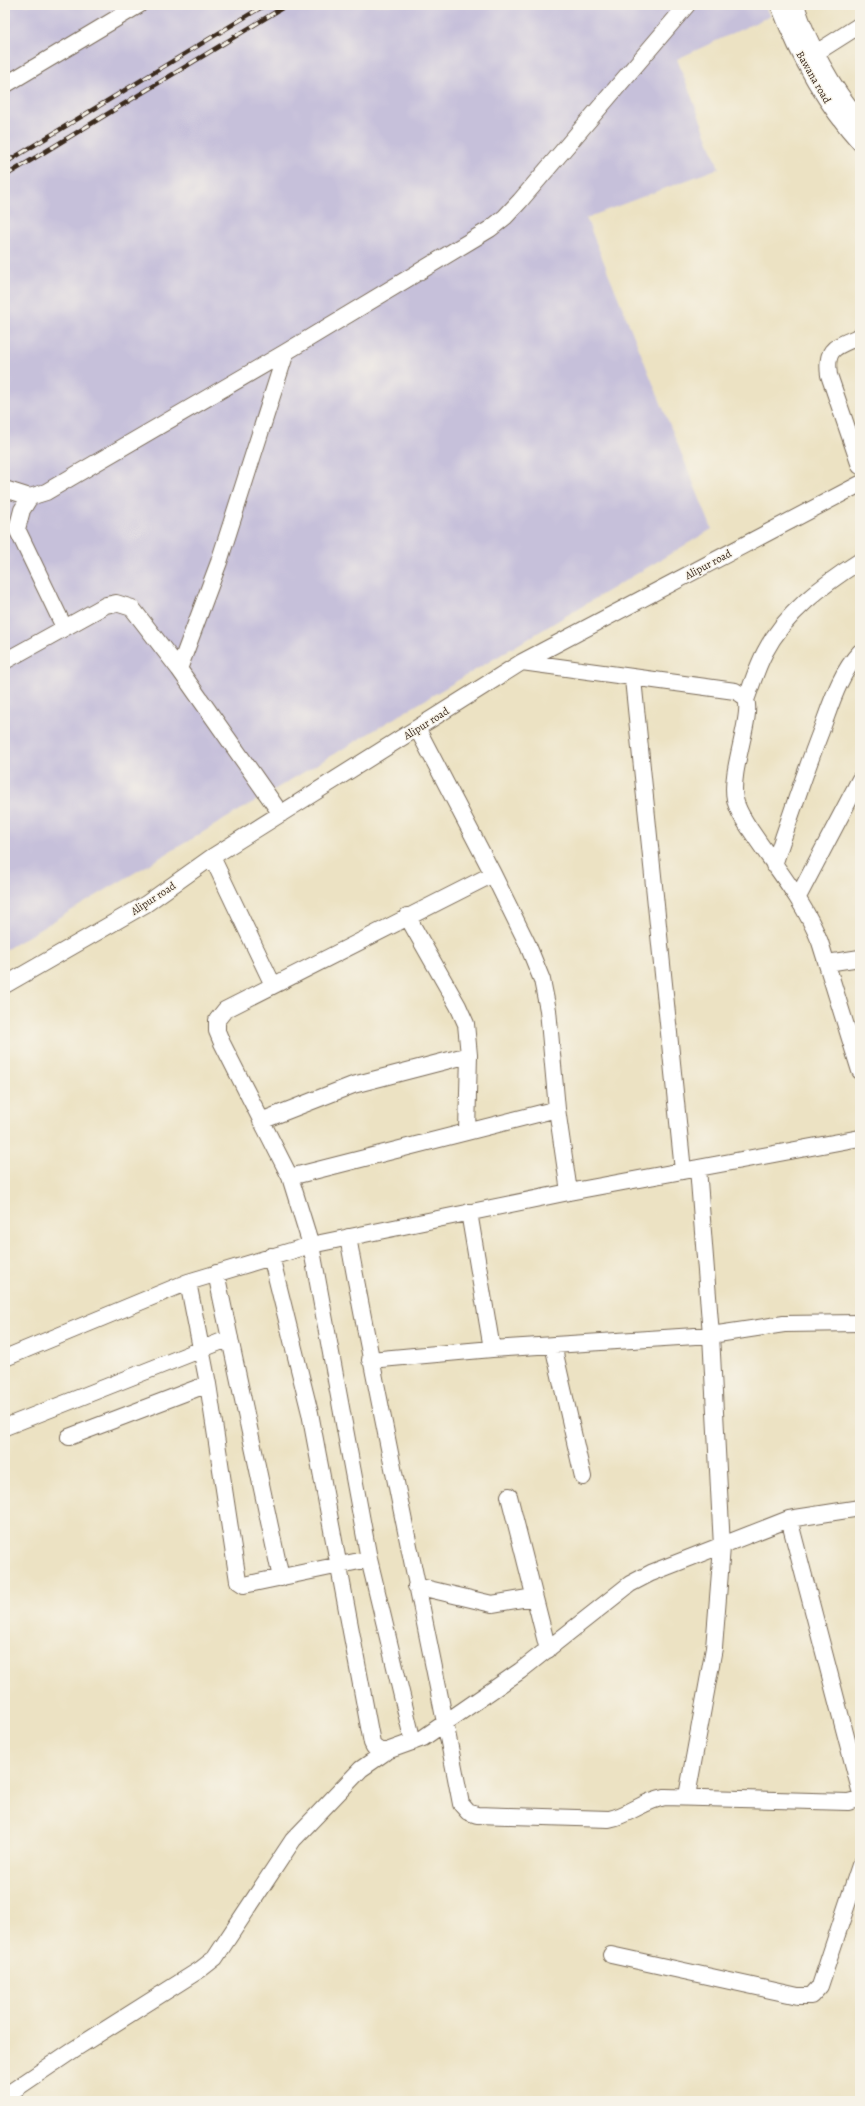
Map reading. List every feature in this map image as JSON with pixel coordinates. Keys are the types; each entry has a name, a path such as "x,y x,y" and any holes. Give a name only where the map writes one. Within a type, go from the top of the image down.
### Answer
{"street":[{"path":"5,85 139,5"},
{"path":"5,489 30,497 46,492 286,352 490,229 505,217 687,5"},
{"name":"Bawana road","path":"779,5 809,57 828,102 845,126 860,143"},
{"name":"Bawana road","path":"796,5 809,57 836,87 860,119"},
{"path":"809,57 860,25"},
{"path":"860,336 830,352 827,360 829,374 860,466"},
{"path":"179,669 219,562 286,352"},
{"name":"Alipur road","path":"5,984 146,904 212,857 522,662 860,484"},
{"path":"30,497 22,510 17,529 64,627"},
{"path":"746,700 765,651 780,630 801,606 860,561"},
{"path":"5,661 106,605 116,603 132,608 179,669 281,814"},
{"path":"774,865 798,791 836,690 851,662 860,652"},
{"path":"522,662 735,691 742,695 746,700 748,710 734,783 735,800 742,817 774,865 798,897 812,921 827,963 860,1071"},
{"path":"633,678 690,1170 711,1335 722,1546 714,1648 687,1796"},
{"path":"417,728 493,874 527,943 542,980 548,1010 557,1109 570,1192"},
{"path":"798,897 860,779"},
{"path":"212,857 273,985"},
{"path":"413,1742 369,1559 311,1245 290,1177 222,1043 217,1031 217,1020 225,1010 407,916 493,874"},
{"path":"407,916 458,1006 466,1024 469,1055 467,1131"},
{"path":"827,963 860,958"},
{"path":"261,1121 353,1085 469,1055"},
{"path":"290,1177 557,1109"},
{"path":"5,1358 188,1282 311,1245 570,1192 860,1138"},
{"path":"469,1212 492,1349"},
{"path":"348,1237 370,1360 416,1586 446,1721 461,1804 468,1812 477,1815 609,1819 626,1814 653,1799 687,1796 848,1802 860,1799"},
{"path":"271,1256 310,1413 337,1566 372,1743 374,1747 380,1751 387,1751"},
{"path":"216,1273 281,1578"},
{"path":"188,1282 208,1384 238,1581 244,1585 369,1559"},
{"path":"370,1360 492,1349 711,1335 784,1324 860,1322"},
{"path":"5,1427 202,1351 230,1338"},
{"path":"554,1345 583,1477"},
{"path":"69,1436 208,1384"},
{"path":"509,1496 548,1650"},
{"path":"5,2096 73,2050 202,1969 215,1958 293,1840 361,1769 387,1751 423,1738 548,1650 639,1578 789,1519 860,1508"},
{"path":"789,1519 860,1790"},
{"path":"416,1586 492,1604 534,1597"},
{"path":"611,1955 798,1996 811,1996 820,1986 860,1865"}],"shaded area":[{"path":"5,5 764,5 770,16 677,59 719,168 586,218 712,529 5,950"}],"railway":[{"path":"5,163 265,5"},
{"path":"5,176 287,5"}]}
